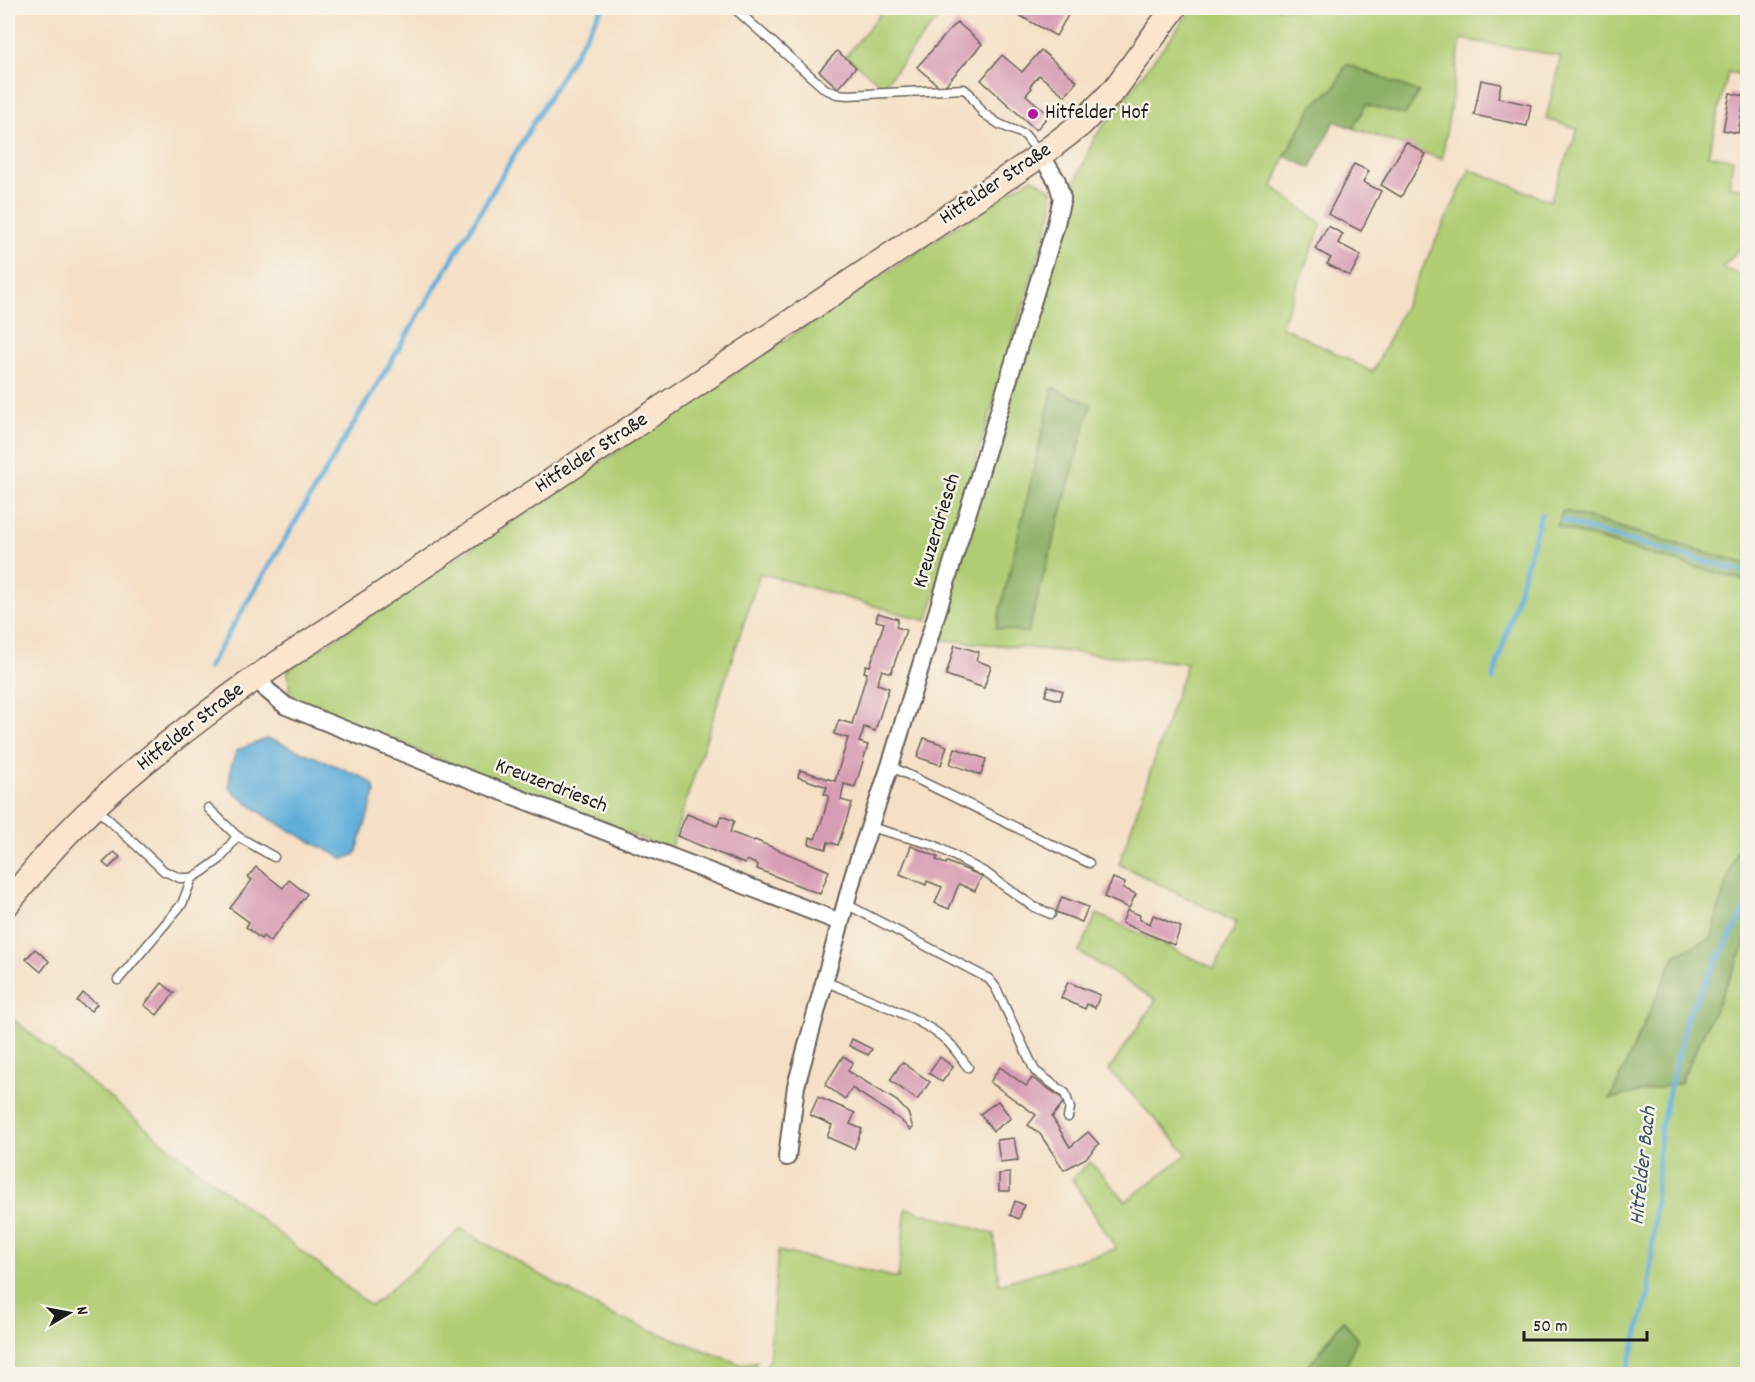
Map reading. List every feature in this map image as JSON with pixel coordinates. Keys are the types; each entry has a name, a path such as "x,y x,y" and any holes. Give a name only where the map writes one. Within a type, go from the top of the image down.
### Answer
{"main road":[{"name":"Hitfelder Straße","path":"8,903 61,840 95,807 158,752 257,677 1041,155 1081,124 1115,88 1174,8"}],"street":[{"name":"Kreuzerdriesch","path":"787,1157 796,1086 840,922 1055,228 1062,198 1058,182 1041,155"},
{"name":"Kreuzerdriesch","path":"257,677 267,690 286,706 432,765 840,922"}],"lane":[{"path":"734,8 825,89 837,94 848,95 964,89 983,113 999,124 1025,135 1041,155"},
{"path":"890,766 1089,863"},
{"path":"95,807 164,871 180,878 192,878 220,859 237,836"},
{"path":"208,808 237,836 274,857"},
{"path":"870,827 934,845 986,873 1034,907 1051,914"},
{"path":"118,980 182,904 192,878"},
{"path":"846,904 989,979 996,988 1035,1071 1065,1092 1070,1108 1068,1117"},
{"path":"824,981 922,1025 947,1041 968,1067"}],"green space":[{"path":"885,8 938,8 943,12 883,86 846,56"},
{"path":"1193,8 1747,8 1747,76 1728,72 1708,155 1733,159 1729,186 1747,190 1747,240 1722,268 1747,277 1747,564 1564,511 1558,527 1747,581 1747,846 1736,852 1712,938 1676,954 1611,1098 1680,1083 1747,941 1747,1374 1342,1374 1357,1339 1343,1320 1303,1374 761,1374 769,1360 778,1251 898,1278 906,1208 994,1234 999,1284 1116,1249 1072,1179 1090,1162 1126,1201 1187,1154 1109,1070 1156,1000 1079,952 1097,914 1214,968 1237,923 1119,864 1187,663 934,639 1070,194 1095,137","holes":["1461,39 1561,56 1546,119 1578,129 1550,201 1470,169 1373,372 1281,326 1322,224 1273,187 1285,156 1313,105 1336,86 1346,64 1405,115 1366,105 1353,128 1442,159"]},
{"path":"1346,64 1419,92 1405,115 1366,105 1353,128 1334,121 1311,168 1285,156 1313,105 1336,86"},
{"path":"1032,178 1052,190 1053,208 927,621 760,573 670,850 290,700 288,670"},
{"path":"1053,388 1091,404 1028,633 996,628"},
{"path":"1563,511 1747,564 1747,581 1557,527"},
{"path":"1747,846 1747,941 1680,1083 1610,1099 1676,954 1712,938 1736,852"},
{"path":"8,1015 182,1157 371,1306 461,1229 607,1313 740,1364 757,1361 749,1374 8,1374"},
{"path":"1343,1320 1357,1339 1342,1374 1303,1374"}],"water":[{"path":"266,739 276,741 360,776 373,784 375,793 356,854 344,859 269,818 229,788 231,766 237,750"}],"building":[{"path":"1006,8 1072,8 1056,36"},
{"path":"957,22 982,44 942,89 917,67"},
{"path":"1041,50 1077,81 1065,96 1039,75 1026,95 1049,115 1036,130 981,80 1002,55 1022,72"},
{"path":"837,51 856,67 838,88 819,71"},
{"path":"1481,80 1501,84 1498,98 1531,105 1527,126 1474,115"},
{"path":"1730,93 1745,96 1738,133 1723,130"},
{"path":"1406,142 1426,154 1401,197 1381,185"},
{"path":"1354,164 1369,171 1363,182 1381,191 1361,231 1328,214"},
{"path":"1328,226 1343,234 1338,243 1361,255 1350,276 1327,264 1331,258 1315,249"},
{"path":"878,613 898,619 896,627 906,630 891,673 882,670 877,684 889,688 875,731 864,727 859,742 868,745 855,787 844,784 841,800 852,803 838,845 828,842 826,849 809,844 810,837 815,839 823,817 829,796 824,794 827,787 798,777 800,770 835,781 848,738 834,734 839,720 852,724 867,673 864,672 866,665 870,666 884,623 876,621"},
{"path":"955,645 979,652 976,660 991,666 984,688 946,675"},
{"path":"1048,686 1063,691 1060,700 1045,696"},
{"path":"924,738 947,746 941,765 917,757"},
{"path":"955,748 986,759 981,775 950,764"},
{"path":"687,814 717,826 722,816 734,821 730,832 829,871 820,894 757,869 758,865 747,860 745,864 677,836"},
{"path":"911,846 938,857 936,860 982,876 975,891 959,884 949,909 935,903 942,887 927,881 926,885 900,874"},
{"path":"114,852 120,857 109,868 103,863"},
{"path":"256,867 283,888 289,880 307,894 270,942 263,936 261,939 246,927 249,922 230,908 252,880 248,877"},
{"path":"1113,878 1125,883 1123,888 1136,894 1129,908 1104,897"},
{"path":"1062,897 1088,907 1082,922 1056,912"},
{"path":"1127,910 1140,915 1139,919 1150,924 1153,915 1181,927 1174,945 1122,923"},
{"path":"35,949 49,961 41,972 26,959"},
{"path":"1068,982 1100,995 1095,1008 1087,1004 1085,1009 1061,998"},
{"path":"162,983 174,993 157,1015 144,1005"},
{"path":"83,993 97,1004 91,1011 77,1001"},
{"path":"852,1039 872,1049 868,1055 849,1046"},
{"path":"843,1056 853,1062 848,1071 897,1101 908,1113 913,1128 910,1130 901,1120 852,1088 845,1099 825,1085"},
{"path":"940,1057 953,1067 942,1082 929,1073"},
{"path":"902,1062 930,1082 917,1100 890,1080"},
{"path":"1000,1067 1026,1086 1032,1078 1065,1100 1052,1117 1070,1147 1088,1132 1099,1144 1086,1158 1064,1170 1040,1134 1028,1125 1036,1115 990,1082"},
{"path":"818,1097 855,1113 850,1124 862,1129 854,1149 827,1137 832,1125 810,1115"},
{"path":"998,1101 1011,1118 993,1131 980,1114"},
{"path":"1014,1138 1018,1160 1000,1162 997,1140"},
{"path":"1010,1173 1010,1191 999,1191 999,1174"},
{"path":"1015,1201 1024,1205 1019,1219 1010,1215"}],"waterway":[{"path":"208,668 602,8"},
{"path":"1493,680 1541,514"},
{"path":"1562,520 1587,529 1748,573"},
{"name":"Hitfelder Bach","path":"1626,1374 1649,1293 1661,1126 1687,1016 1748,904"}],"place":[{"name":"Hitfelder Hof","path":"1033,114"}]}
